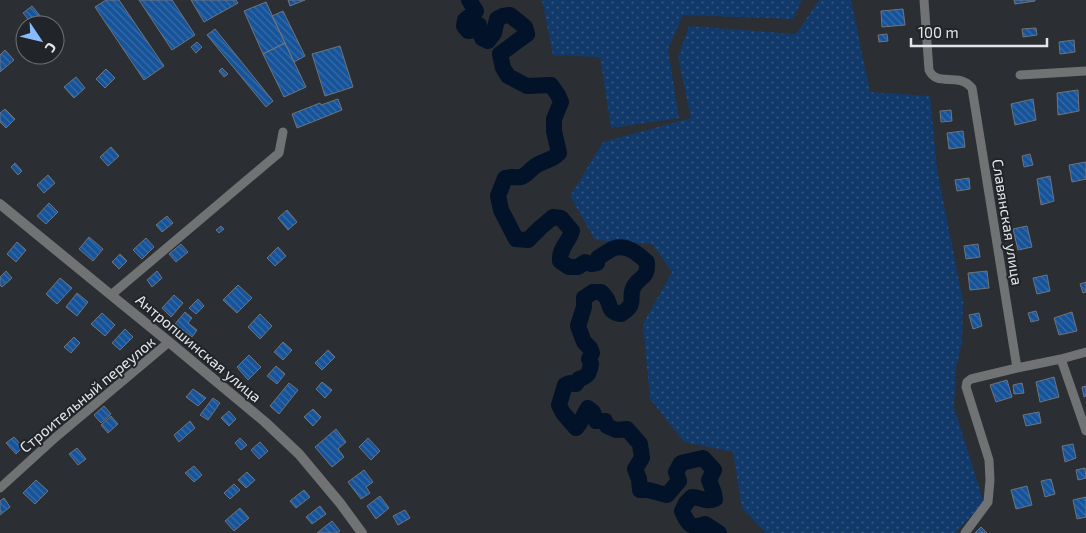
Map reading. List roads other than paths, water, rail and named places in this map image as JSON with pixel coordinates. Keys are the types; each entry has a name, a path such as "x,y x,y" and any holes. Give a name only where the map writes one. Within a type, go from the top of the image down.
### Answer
{"street":[{"name":"Славянская улица","path":"924,0 929,70 931,75 935,78 962,80 968,82 972,88 1017,368"},
{"path":"1020,75 1086,71"},
{"path":"111,296 280,153 283,132"},
{"name":"Антропшинская улица","path":"0,204 265,422 298,454 340,503 362,533"},
{"name":"Строительный переулок","path":"0,488 56,437 169,342"},
{"path":"965,533 988,502 990,480 989,460 966,387 967,382 971,379 1086,352"},
{"path":"1061,359 1086,431"}],"waterway":[{"path":"469,0 476,11 465,20 464,26 468,31 474,30 479,25 482,38 488,41 494,33 497,19 503,16 510,15 525,27 527,34 500,54 503,68 508,76 527,86 551,85 561,102 554,119 554,131 559,153 535,166 523,176 505,178 498,196 501,210 516,239 528,240 553,217 561,218 572,231 560,256 560,261 569,267 578,267 585,262 597,263 598,258 617,247 627,248 647,262 645,274 632,290 630,306 621,314 612,311 607,298 601,292 593,292 584,298 584,307 578,326 584,342 592,353 589,359 591,364 585,377 579,379 576,384 570,383 565,385 559,405 563,413 576,428 588,408 593,412 596,421 605,421 607,426 616,430 627,429 640,444 642,458 635,469 639,479 640,490 667,495 679,481 676,472 681,463 703,458 714,470 709,480 715,499 709,500 692,497 682,511 686,519 693,526 705,524 719,533"}]}
